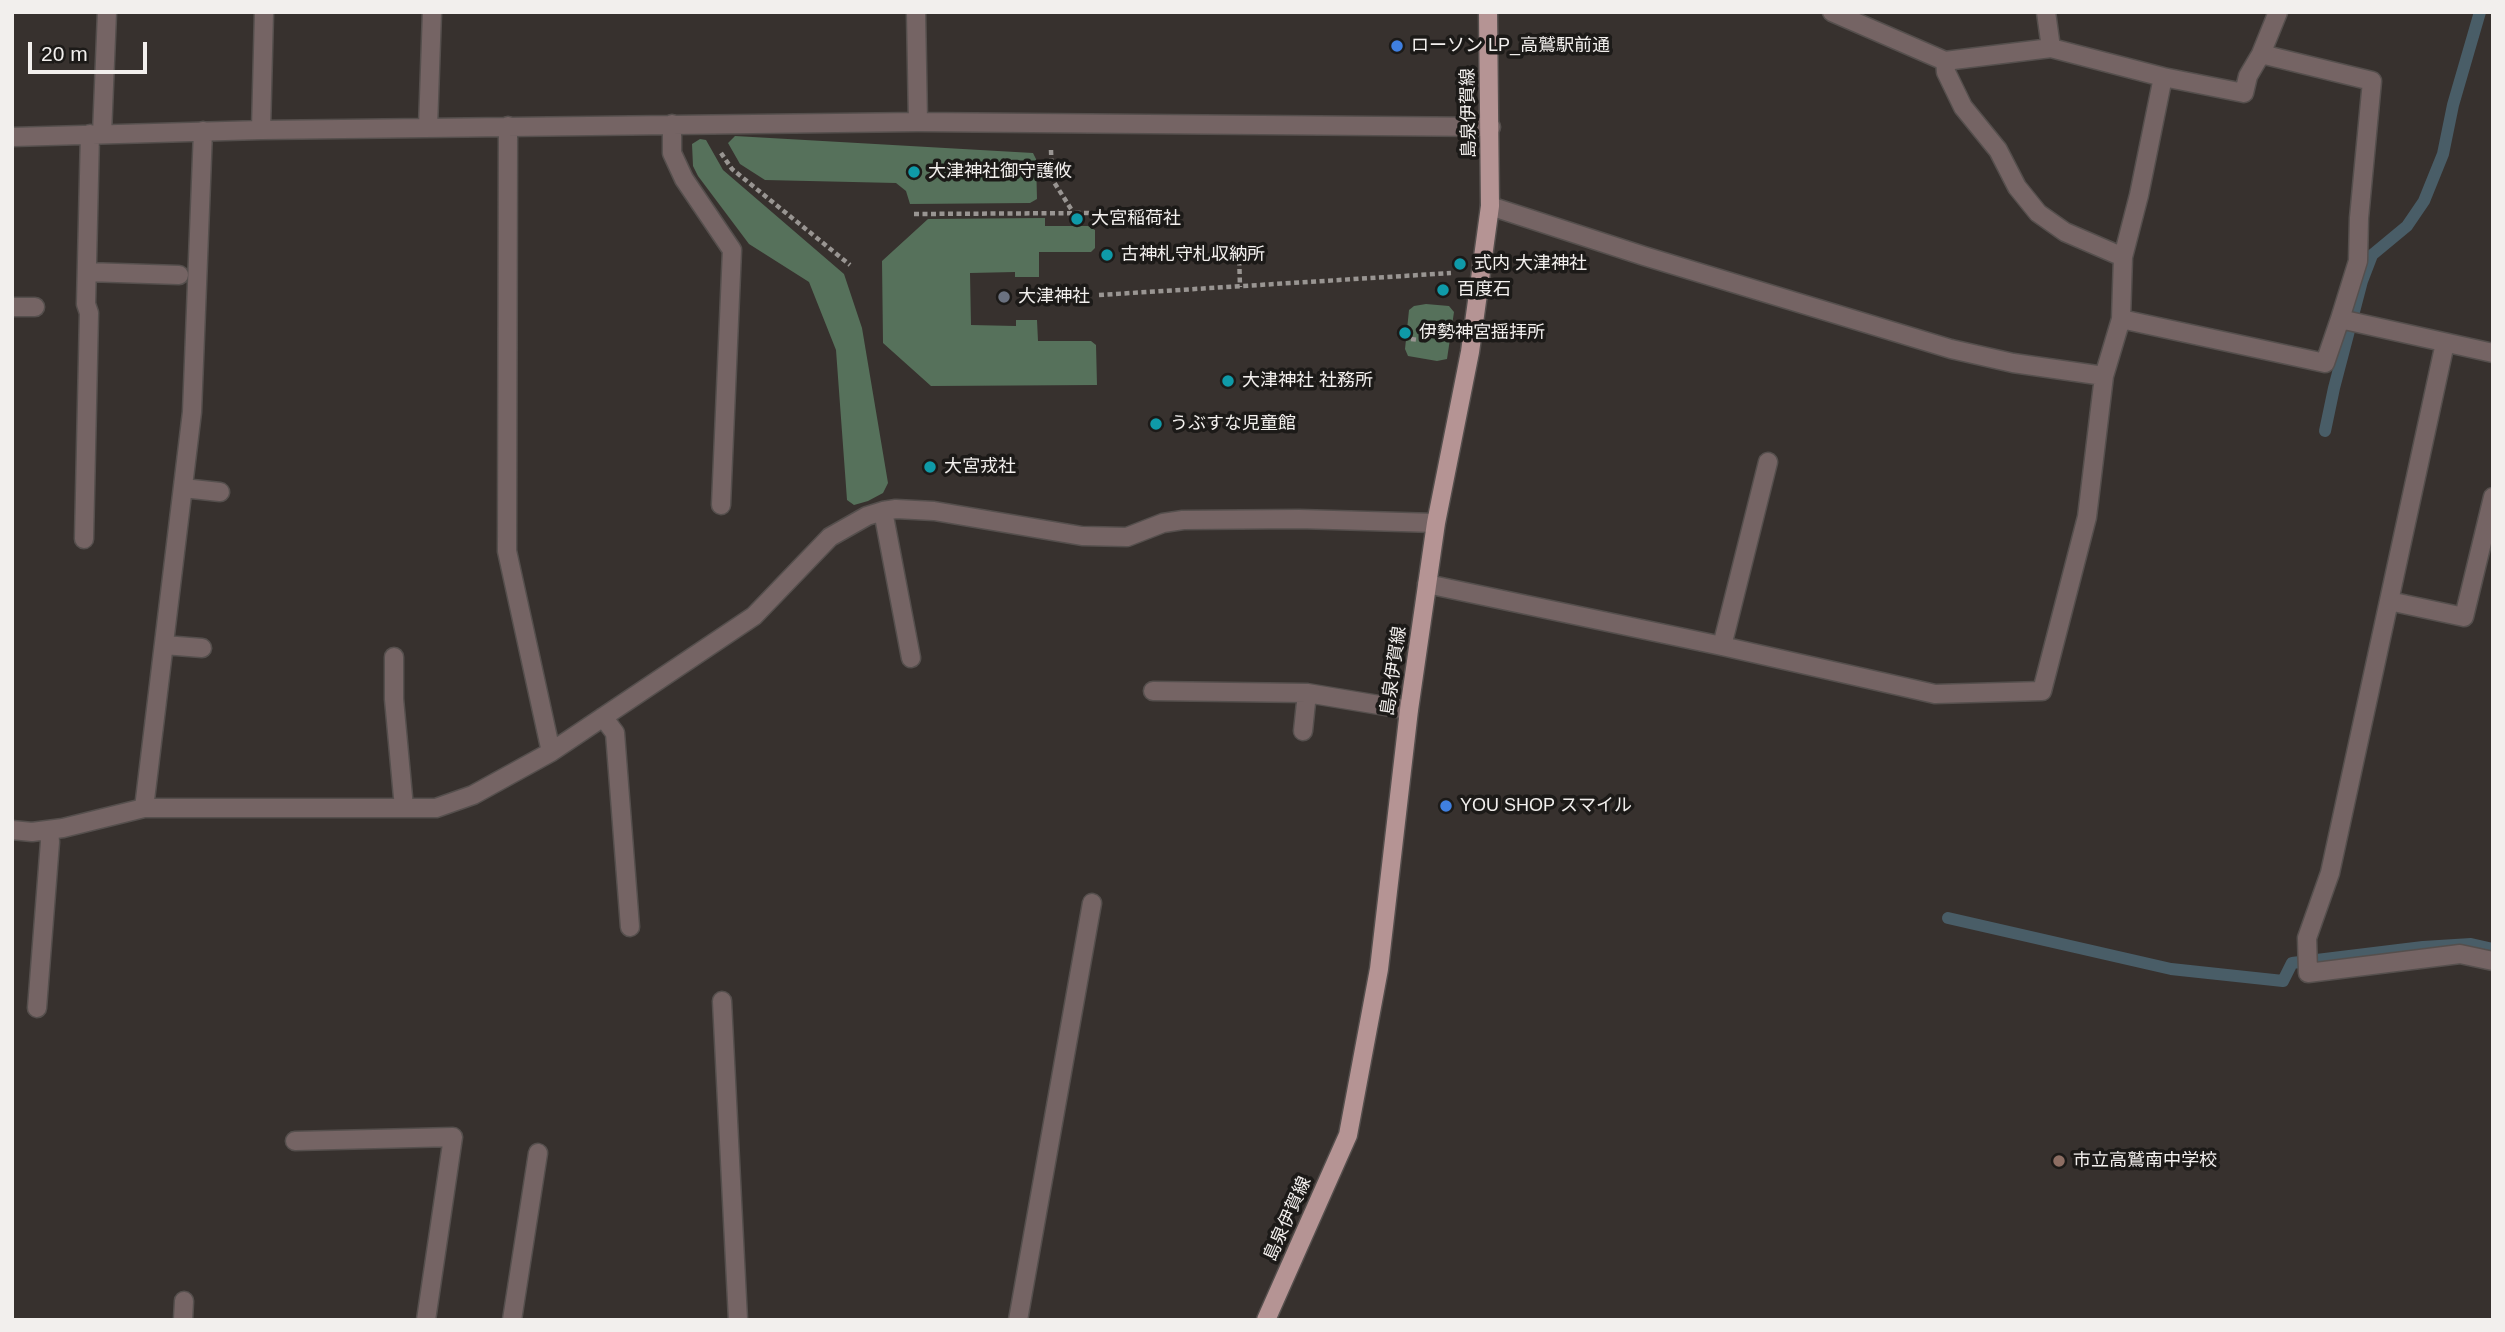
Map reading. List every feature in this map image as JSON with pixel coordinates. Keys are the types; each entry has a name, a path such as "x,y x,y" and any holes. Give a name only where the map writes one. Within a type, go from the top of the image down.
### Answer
{"main road":[{"name":"島泉伊賀線","path":"1266,1320 1348,1135 1379,970 1409,710 1427,584 1469,352 1490,206 1488,12"}],"street":[{"path":"84,539 89,313 86,304 87,272 107,12"},
{"path":"261,130 264,12"},
{"path":"428,127 432,12"},
{"path":"916,12 918,122"},
{"path":"1832,12 1945,61 2051,48 2163,77 2245,93 2248,76 2261,54 2278,12"},
{"path":"2046,12 2051,48"},
{"path":"2121,319 2325,363 2358,261 2359,218 2372,81 2261,54"},
{"path":"1945,61 1946,72 1963,107 1998,150 2017,187 2038,213 2064,232 2123,257"},
{"path":"1427,584 1936,694 2042,691 2087,517 2104,376 2121,319 2123,257 2140,195 2163,77"},
{"path":"12,137 428,127 918,122 1491,127"},
{"path":"672,124 672,153 684,179 732,250 721,505"},
{"path":"508,126 507,551 551,752"},
{"path":"144,807 192,412 203,131"},
{"path":"1490,206 1644,256 1951,349 2013,363 2104,376"},
{"path":"87,272 179,275"},
{"path":"12,307 35,307"},
{"path":"2340,319 2493,353"},
{"path":"2445,343 2330,873 2307,938 2308,973 2460,954 2493,961"},
{"path":"1722,646 1768,462"},
{"path":"183,488 220,492"},
{"path":"2389,601 2464,617 2493,497"},
{"path":"883,511 911,658"},
{"path":"12,830 49,830 144,807 436,808 472,795 551,752 754,616 830,537 867,516 883,511 934,511 1082,536 1127,537 1163,523 1184,520 1299,519 1436,523"},
{"path":"163,645 202,648"},
{"path":"394,657 394,699 404,808"},
{"path":"1153,691 1307,693 1409,710"},
{"path":"1303,731 1307,693"},
{"path":"603,717 615,733 630,927"},
{"path":"37,1008 49,830"},
{"path":"1018,1320 1092,903"},
{"path":"722,1001 738,1320"},
{"path":"295,1141 453,1138 426,1320"},
{"path":"512,1320 538,1153"},
{"path":"183,1320 184,1301"}],"path":[{"path":"1051,123 1052,179 1073,213"},
{"path":"701,124 732,169 850,265"},
{"path":"914,214 1096,213"},
{"path":"1239,251 1240,286"},
{"path":"1099,295 1480,271"},
{"path":"1411,340 1419,340"}],"green space":[{"path":"735,136 1033,153 1036,159 1037,199 1030,203 910,204 906,191 896,183 765,180 740,164 728,143"},
{"path":"700,139 706,140 723,170 844,274 862,328 888,483 883,493 868,501 854,505 847,500 836,350 809,282 749,244 693,166 692,144"},
{"path":"1045,218 1045,226 1088,226 1095,230 1095,248 1091,252 1039,252 1039,277 1015,277 1015,272 970,273 971,325 1016,326 1016,320 1037,320 1038,341 1091,341 1096,345 1097,385 931,386 883,343 882,261 928,219"},
{"path":"1414,306 1449,306 1454,312 1447,359 1437,361 1408,356 1405,349 1409,310"}],"waterway":[{"path":"2325,431 2362,281 2372,255 2407,226 2424,201 2443,154 2453,105 2480,12"},
{"path":"1948,918 2171,969 2283,981 2292,963 2423,947 2471,944 2493,949"}],"place":[{"name":"ローソン LP_高鷲駅前通","path":"1397,46"},
{"name":"大津神社御守護攸","path":"914,172"},
{"name":"大宮稲荷社","path":"1077,219"},
{"name":"古神札守札収納所","path":"1107,255"},
{"name":"式内 大津神社","path":"1460,264"},
{"name":"百度石","path":"1443,290"},
{"name":"大津神社","path":"1004,297"},
{"name":"伊勢神宮揺拝所","path":"1405,333"},
{"name":"大津神社 社務所","path":"1228,381"},
{"name":"うぶすな児童館","path":"1156,424"},
{"name":"大宮戎社","path":"930,467"},
{"name":"YOU SHOP スマイル","path":"1446,806"},
{"name":"市立高鷲南中学校","path":"2059,1161"}]}
